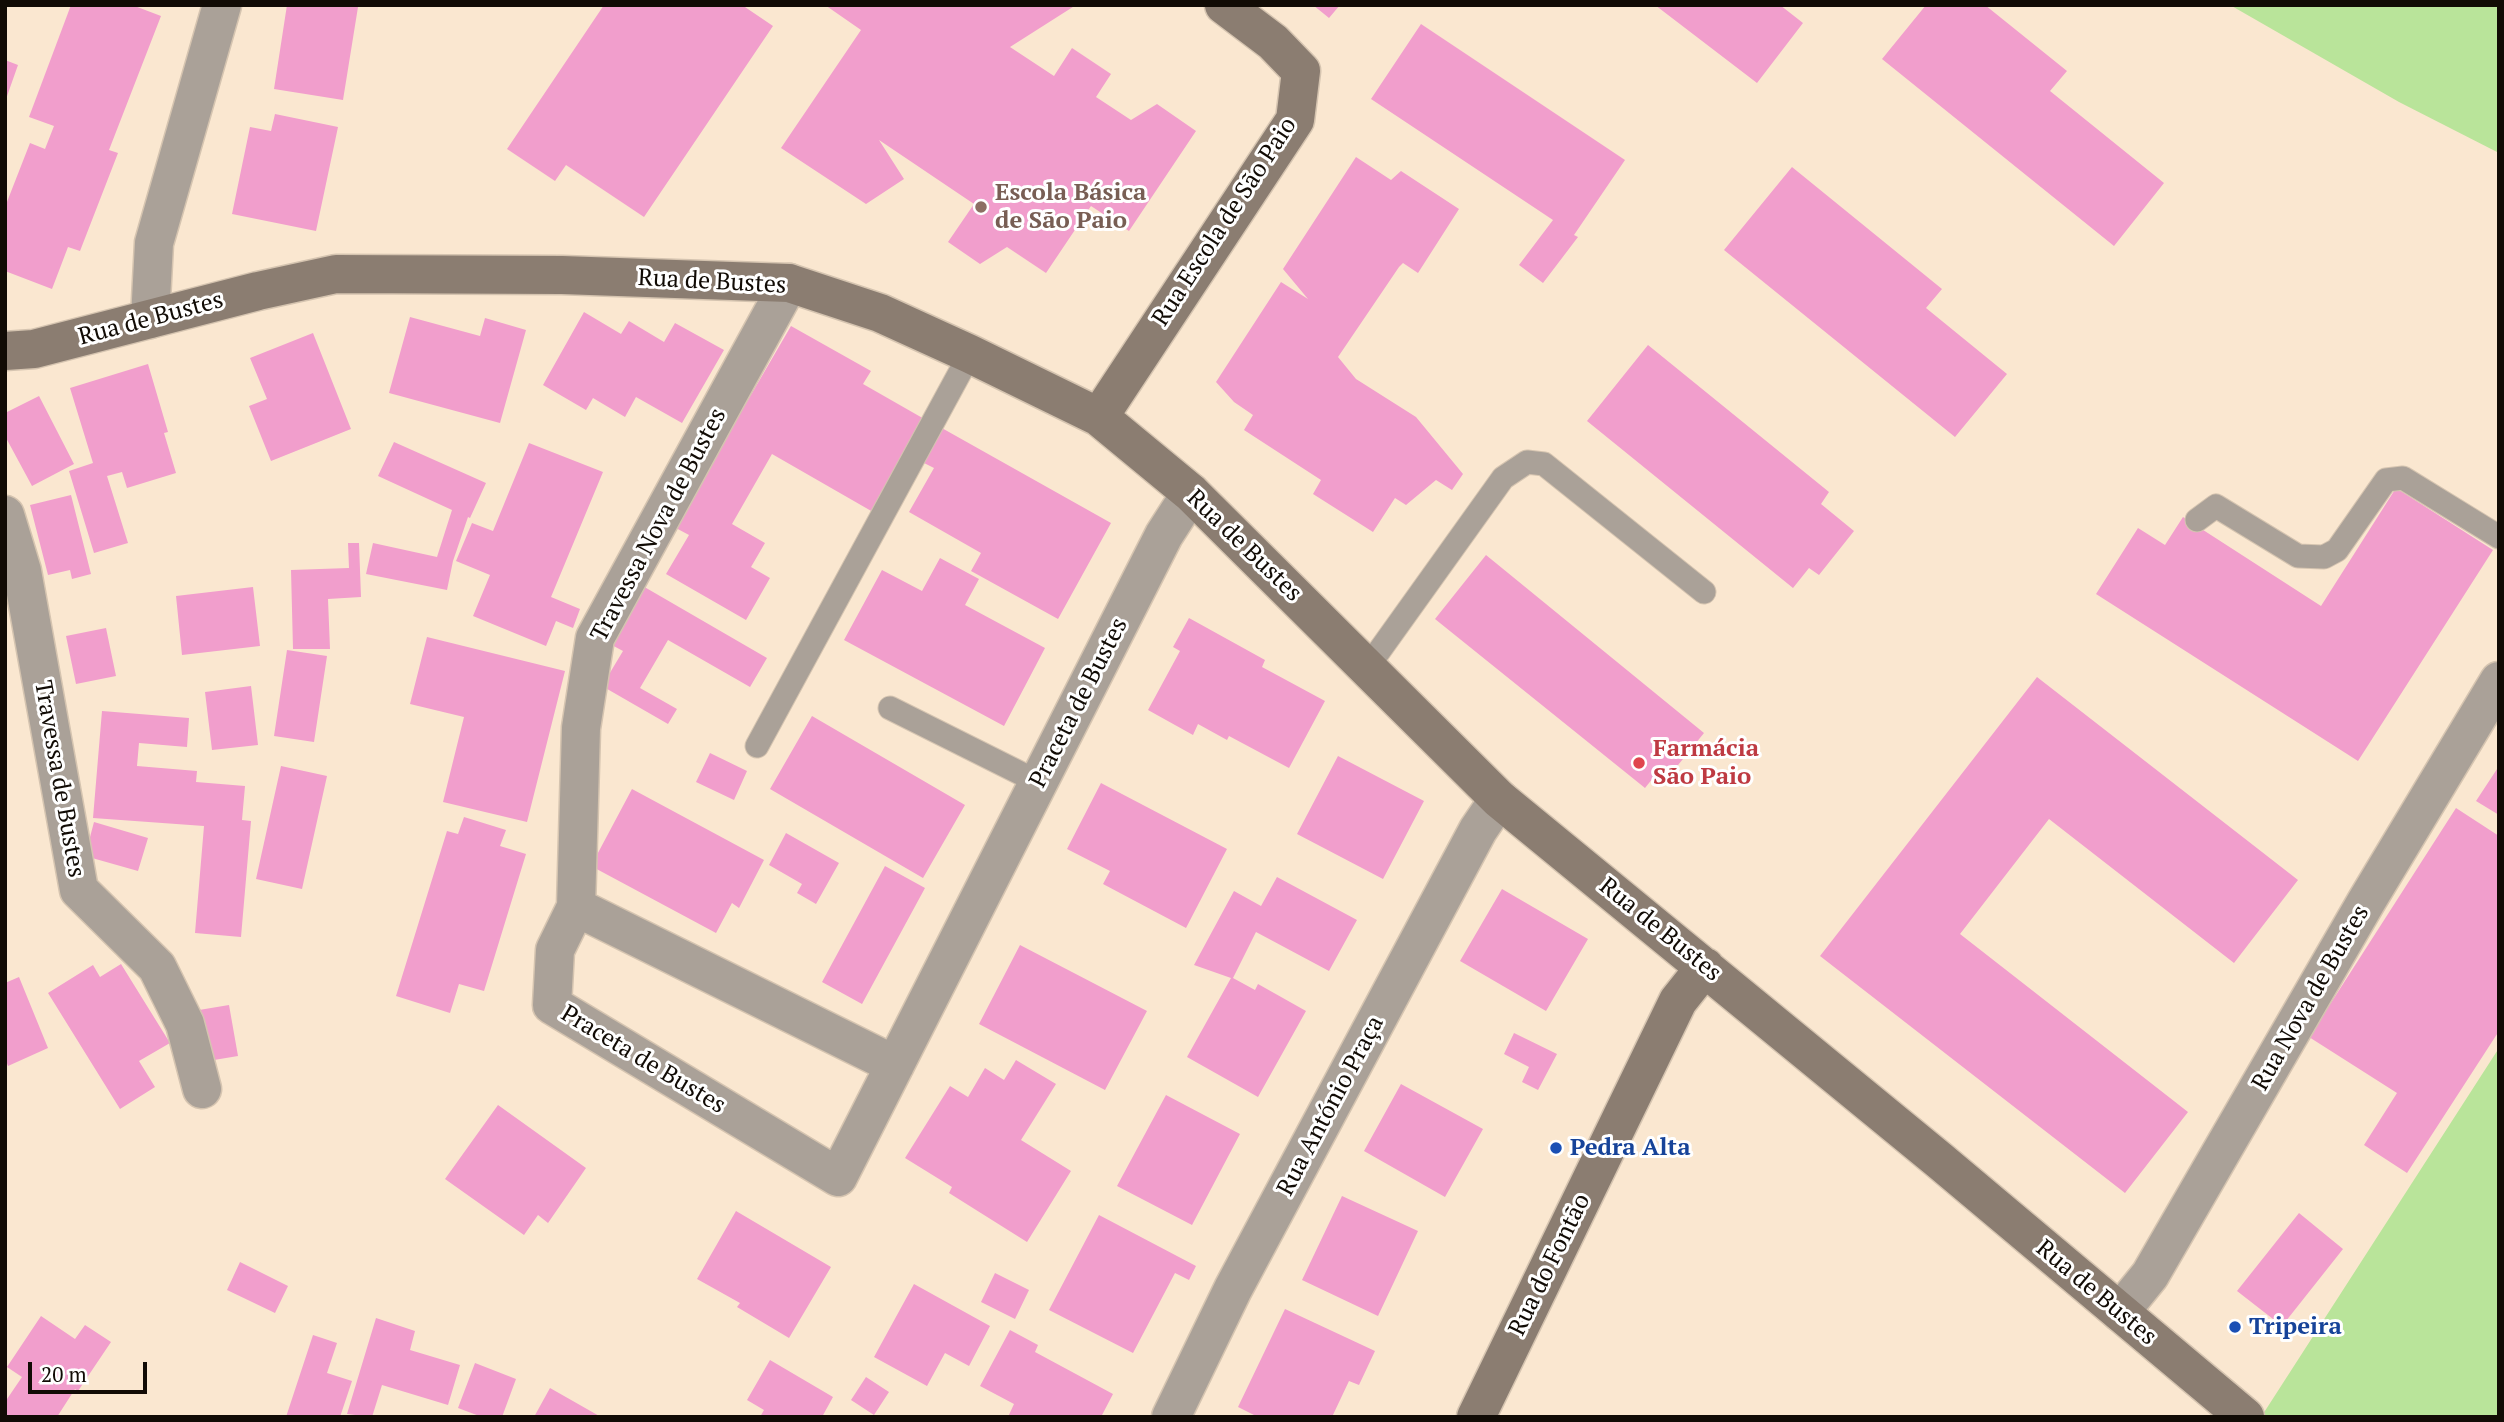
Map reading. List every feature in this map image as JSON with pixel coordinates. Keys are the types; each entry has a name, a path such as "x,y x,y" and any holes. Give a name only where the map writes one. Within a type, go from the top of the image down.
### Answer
{"main road":[{"name":"Rua Escola de São Paio","path":"1099,417 1296,120 1301,71 1273,42 1224,5"},
{"name":"Rua de Bustes","path":"15,353 337,274 562,275 789,284 880,313 970,354 1099,417 1191,494 1499,799 1706,967 2245,1417"},
{"name":"Rua do Fontão","path":"1476,1417 1678,1001 1706,967"}],"street":[{"path":"150,319 154,243 222,5"},
{"name":"Travessa Nova de Bustes","path":"576,907 581,728 595,638 789,284"},
{"name":"Praceta de Bustes","path":"576,907 555,950 552,1005 838,1177 1164,536 1191,494"},
{"name":"Travessa de Bustes","path":"5,515 22,571 79,890 157,967 185,1024 202,1089"},
{"name":"Rua Nova de Bustes","path":"2120,1312 2150,1275 2359,914 2499,681"},
{"name":"Rua António Praça","path":"1171,1417 1240,1277 1478,830 1499,799"},
{"path":"576,907 895,1065"}],"lane":[{"path":"757,746 970,354"},
{"path":"1367,668 1503,478 1527,461 1544,464 1704,592"},
{"path":"2197,520 2216,506 2298,556 2324,557 2337,550 2386,480 2403,478 2499,537"},
{"path":"890,708 1038,782"}],"green space":[{"path":"2230,5 2499,5 2499,153 2399,102"},
{"path":"2499,1048 2499,1417 2267,1417 2263,1414"}],"building":[{"path":"71,5 132,5 161,16 109,150 118,153 80,251 68,247 52,289 5,271 5,207 30,143 45,149 54,126 29,117"},
{"path":"287,5 358,7 343,100 274,89"},
{"path":"604,5 742,5 773,26 644,217 566,165 555,181 507,149"},
{"path":"825,5 1076,5 1010,47 1054,76 1072,48 1111,74 1096,97 1131,120 1157,104 1196,131 1129,231 1091,206 1046,273 1007,247 980,264 948,242 974,204 879,140 904,179 866,204 781,148 861,30"},
{"path":"1313,5 1340,5 1329,18"},
{"path":"1655,5 1780,5 1803,23 1757,83"},
{"path":"1926,5 1985,5 2067,71 2050,91 2164,183 2114,246 1882,59"},
{"path":"1421,24 1625,160 1574,235 1578,237 1543,283 1519,265 1553,220 1371,99"},
{"path":"5,60 18,65 6,99 5,98"},
{"path":"275,114 338,127 316,231 232,214 250,127 271,131"},
{"path":"1356,157 1391,180 1401,171 1459,209 1418,273 1403,263 1399,267 1338,357 1356,379 1416,417 1463,474 1452,490 1436,480 1406,505 1395,498 1373,532 1313,494 1321,480 1244,430 1253,415 1234,402 1216,382 1281,282 1308,299 1283,269"},
{"path":"1792,167 1942,289 1926,308 2007,374 1955,437 1724,250"},
{"path":"584,312 621,334 629,321 664,342 675,323 724,350 682,423 636,397 625,417 593,398 586,410 543,385"},
{"path":"410,317 480,336 485,318 526,330 500,423 389,393"},
{"path":"791,326 871,371 863,384 926,420 873,512 772,454 732,524 765,543 751,567 770,578 746,620 666,574 689,535 674,527"},
{"path":"313,333 351,429 271,461 249,406 267,399 250,358"},
{"path":"1648,345 1829,492 1821,504 1854,531 1819,575 1809,568 1793,588 1587,421"},
{"path":"148,364 168,432 164,433 176,473 127,488 122,472 107,476 128,543 94,553 69,471 93,463 70,388"},
{"path":"39,396 74,464 32,486 5,436 5,413"},
{"path":"940,427 1111,523 1058,619 971,571 981,553 909,512 934,468 920,461"},
{"path":"394,442 486,483 470,518 468,517 453,561 447,590 366,574 373,543 437,557 452,510 378,476"},
{"path":"529,443 603,472 551,597 580,609 573,628 556,621 546,646 473,616 490,575 456,561 472,523 493,531"},
{"path":"2396,488 2493,550 2358,761 2096,594 2138,528 2165,545 2183,517 2321,606"},
{"path":"71,495 91,574 72,579 70,570 48,575 30,505"},
{"path":"348,543 359,543 361,597 328,599 330,649 293,649 291,570 349,568"},
{"path":"1486,555 1704,733 1670,775 1661,768 1645,788 1435,619"},
{"path":"940,558 979,579 965,605 1045,648 1004,726 844,640 882,570 922,591"},
{"path":"641,585 767,658 750,687 668,640 640,688 677,709 668,724 602,686 623,651 608,643"},
{"path":"253,587 260,646 182,655 176,596"},
{"path":"1189,618 1265,660 1262,667 1325,701 1289,768 1229,736 1227,740 1198,724 1193,735 1148,710 1180,651 1173,647"},
{"path":"106,628 116,676 76,684 66,636"},
{"path":"427,637 565,671 527,822 443,802 464,717 410,704"},
{"path":"287,650 327,656 314,742 274,736"},
{"path":"2037,677 2298,880 2234,963 2049,819 1960,934 2188,1112 2125,1193 1820,956"},
{"path":"251,686 258,745 212,750 205,692"},
{"path":"102,711 189,718 187,747 139,743 137,766 197,771 196,782 245,786 242,820 251,821 241,937 195,933 204,826 93,818"},
{"path":"812,716 965,805 923,878 770,789"},
{"path":"710,753 747,771 734,800 696,782"},
{"path":"1338,756 1424,801 1383,879 1297,834"},
{"path":"281,766 327,776 302,889 256,879"},
{"path":"2499,766 2499,815 2476,801"},
{"path":"1101,783 1227,849 1186,928 1103,884 1110,871 1067,849"},
{"path":"632,789 764,860 739,908 732,903 716,933 591,866"},
{"path":"2456,808 2499,836 2499,1031 2407,1173 2364,1145 2397,1093 2309,1037"},
{"path":"464,817 506,830 500,846 526,854 484,991 459,984 450,1013 396,996 447,831 458,834"},
{"path":"94,822 148,838 138,871 85,856"},
{"path":"786,833 839,863 816,904 797,893 802,884 769,865"},
{"path":"885,866 925,888 862,1004 822,982"},
{"path":"1277,877 1357,920 1329,971 1256,932 1233,978 1255,990 1258,984 1306,1011 1258,1097 1187,1057 1231,978 1194,965 1234,891 1261,906"},
{"path":"1502,889 1588,939 1546,1011 1460,961"},
{"path":"1020,945 1147,1011 1105,1090 979,1024"},
{"path":"121,964 170,1043 139,1061 155,1087 120,1109 48,993 93,965 100,977"},
{"path":"19,977 48,1048 8,1066 5,1058 5,983"},
{"path":"229,1005 238,1056 208,1061 199,1010"},
{"path":"1514,1033 1557,1054 1538,1090 1522,1082 1529,1067 1504,1054"},
{"path":"1016,1060 1056,1084 1021,1140 1071,1171 1027,1242 949,1193 952,1187 905,1158 950,1086 968,1097 985,1068 1004,1080"},
{"path":"1401,1084 1483,1129 1445,1197 1364,1151"},
{"path":"1166,1095 1240,1134 1192,1225 1117,1186"},
{"path":"498,1105 586,1168 548,1223 538,1215 524,1235 445,1179"},
{"path":"1342,1196 1418,1231 1378,1316 1302,1280"},
{"path":"736,1211 831,1267 789,1338 737,1307 740,1303 697,1279"},
{"path":"2299,1213 2343,1249 2282,1326 2237,1291"},
{"path":"1099,1215 1196,1266 1189,1280 1175,1273 1133,1353 1049,1310"},
{"path":"240,1262 288,1286 275,1313 227,1290"},
{"path":"995,1273 1029,1290 1015,1319 981,1302"},
{"path":"914,1284 990,1326 969,1366 945,1353 927,1386 874,1357"},
{"path":"1285,1309 1375,1351 1359,1385 1349,1381 1332,1417 1258,1417 1238,1407"},
{"path":"41,1316 75,1339 85,1325 111,1342 57,1417 5,1417 5,1402 22,1377 7,1367"},
{"path":"376,1318 415,1331 410,1350 460,1365 448,1405 382,1385 372,1417 347,1414"},
{"path":"1010,1330 1038,1345 1035,1352 1113,1394 1101,1417 1008,1417 1014,1404 980,1386"},
{"path":"313,1335 337,1343 327,1373 352,1381 340,1417 286,1417"},
{"path":"770,1360 833,1397 822,1417 760,1417 764,1410 747,1400"},
{"path":"475,1363 516,1379 502,1417 482,1417 458,1408"},
{"path":"866,1377 889,1392 874,1415 851,1400"},
{"path":"550,1388 601,1417 534,1417"}],"place":[{"name":"Escola Básica de São Paio","path":"981,207"},
{"name":"Farmácia São Paio","path":"1639,763"},
{"name":"Pedra Alta","path":"1556,1148"},
{"name":"Tripeira","path":"2235,1327"}]}
